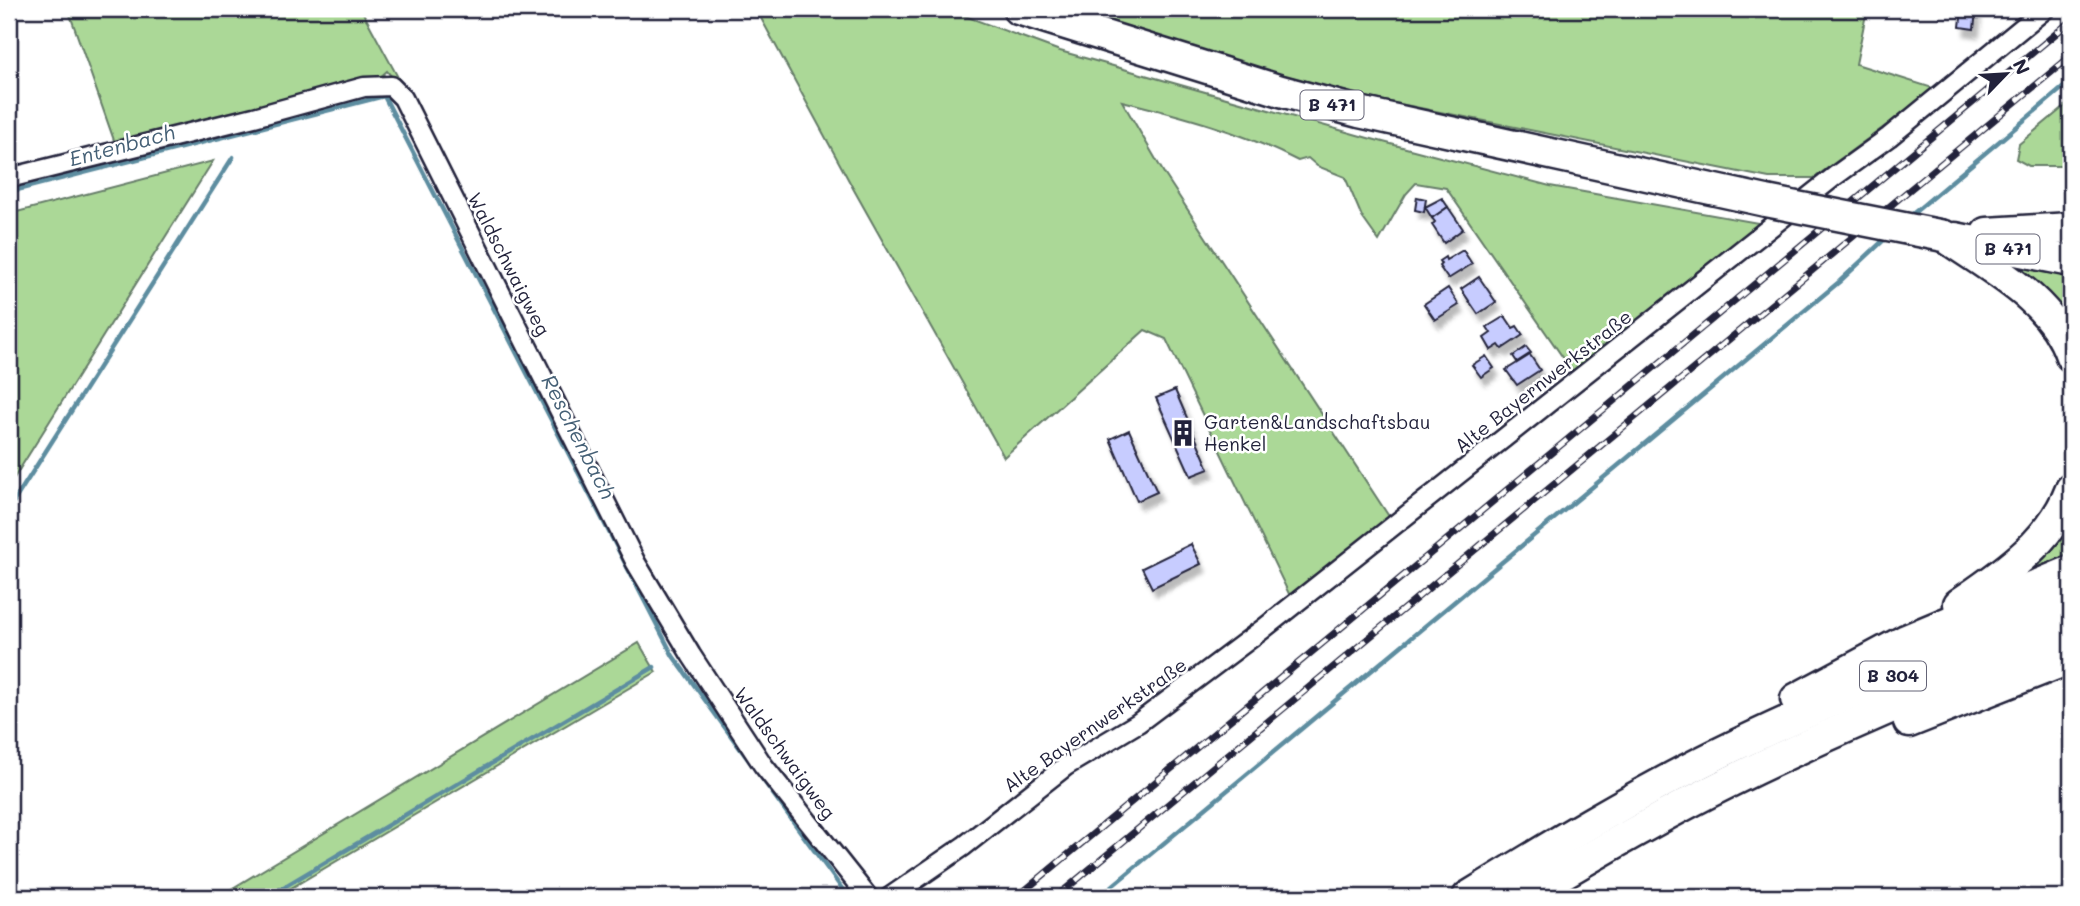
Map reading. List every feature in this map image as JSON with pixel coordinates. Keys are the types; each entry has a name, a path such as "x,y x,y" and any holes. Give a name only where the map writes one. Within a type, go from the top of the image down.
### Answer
{"highway":[{"name":"B 471","path":"1018,9 1268,87 1360,112 1766,201 2071,261"},
{"path":"1944,236 2071,228"},
{"path":"1944,236 2030,296 2053,321 2071,356"},
{"path":"1906,640 2003,574 2029,552 2052,525 2071,489"},
{"path":"1717,755 1801,695 1906,640 2071,571"},
{"name":"B 304","path":"1468,897 1602,816 1717,755 1825,705 2071,601"},
{"name":"B 304","path":"1523,897 1730,781 1823,737 2071,632"},
{"path":"1730,781 1768,779 2067,660"}],"street":[{"name":"Alte Bayernwerkstraße","path":"890,897 964,846 1066,766 1138,723 1263,629 1835,176 1889,137 2045,9"},
{"name":"Waldschwaigweg","path":"9,178 364,87 391,86 403,98 636,564 691,655 763,765 868,897"}],"green space":[{"path":"68,9 361,9 400,81 396,82 387,71 378,79 116,146"},
{"path":"756,9 946,9 1060,51 1550,186 1764,224 1573,372 1446,188 1416,183 1406,194 1379,241 1362,217 1345,177 1317,166 1308,158 1298,161 1234,133 1122,101 1165,175 1390,518 1290,596 1166,339 1145,330 1004,457"},
{"path":"1059,9 1867,9 1856,64 1936,89 1814,178 1769,178 1365,97 1213,56"},
{"path":"2071,101 2071,166 2029,166 2016,159 2019,144"},
{"path":"213,161 9,486 9,214"},
{"path":"2014,264 2071,276 2071,333 2010,266"},
{"path":"2071,508 2071,564 1978,598"},
{"path":"639,643 656,672 276,897 218,897"}],"building":[{"path":"1962,9 1976,11 1974,29 1960,27"},
{"path":"1417,197 1426,199 1424,212 1415,210"},
{"path":"1442,198 1448,207 1432,218 1425,207"},
{"path":"1448,207 1463,229 1444,243 1432,225 1435,222 1432,218"},
{"path":"1463,250 1472,264 1448,279 1439,266 1439,261"},
{"path":"1479,277 1496,302 1478,314 1461,289"},
{"path":"1448,288 1459,305 1435,320 1424,304"},
{"path":"1505,316 1513,328 1517,326 1523,335 1502,349 1499,345 1491,350 1484,338 1491,333 1487,327"},
{"path":"1526,347 1531,353 1517,362 1513,356"},
{"path":"1530,355 1540,370 1517,385 1506,370"},
{"path":"1486,356 1494,368 1481,377 1472,365"},
{"name":"Garten&Landschaftsbau Henkel","path":"1175,390 1209,469 1191,476 1156,398"},
{"path":"1129,430 1157,492 1137,501 1110,439"},
{"path":"1191,544 1201,564 1152,588 1142,568"}],"waterway":[{"path":"1909,217 2071,81"},
{"name":"Reschenbach","path":"9,192 384,96 673,656 848,897"},
{"name":"Reschenbach","path":"9,509 233,157"},
{"path":"1099,897 1839,282 1887,237"},
{"path":"267,897 654,667"}],"railway":[{"path":"1017,897 2071,21"},
{"path":"1056,897 2071,56"}],"place":[{"name":"Garten&Landschaftsbau Henkel","path":"1183,433"}],"water label":[{"name":"Entenbach","path":"122,146"}]}
